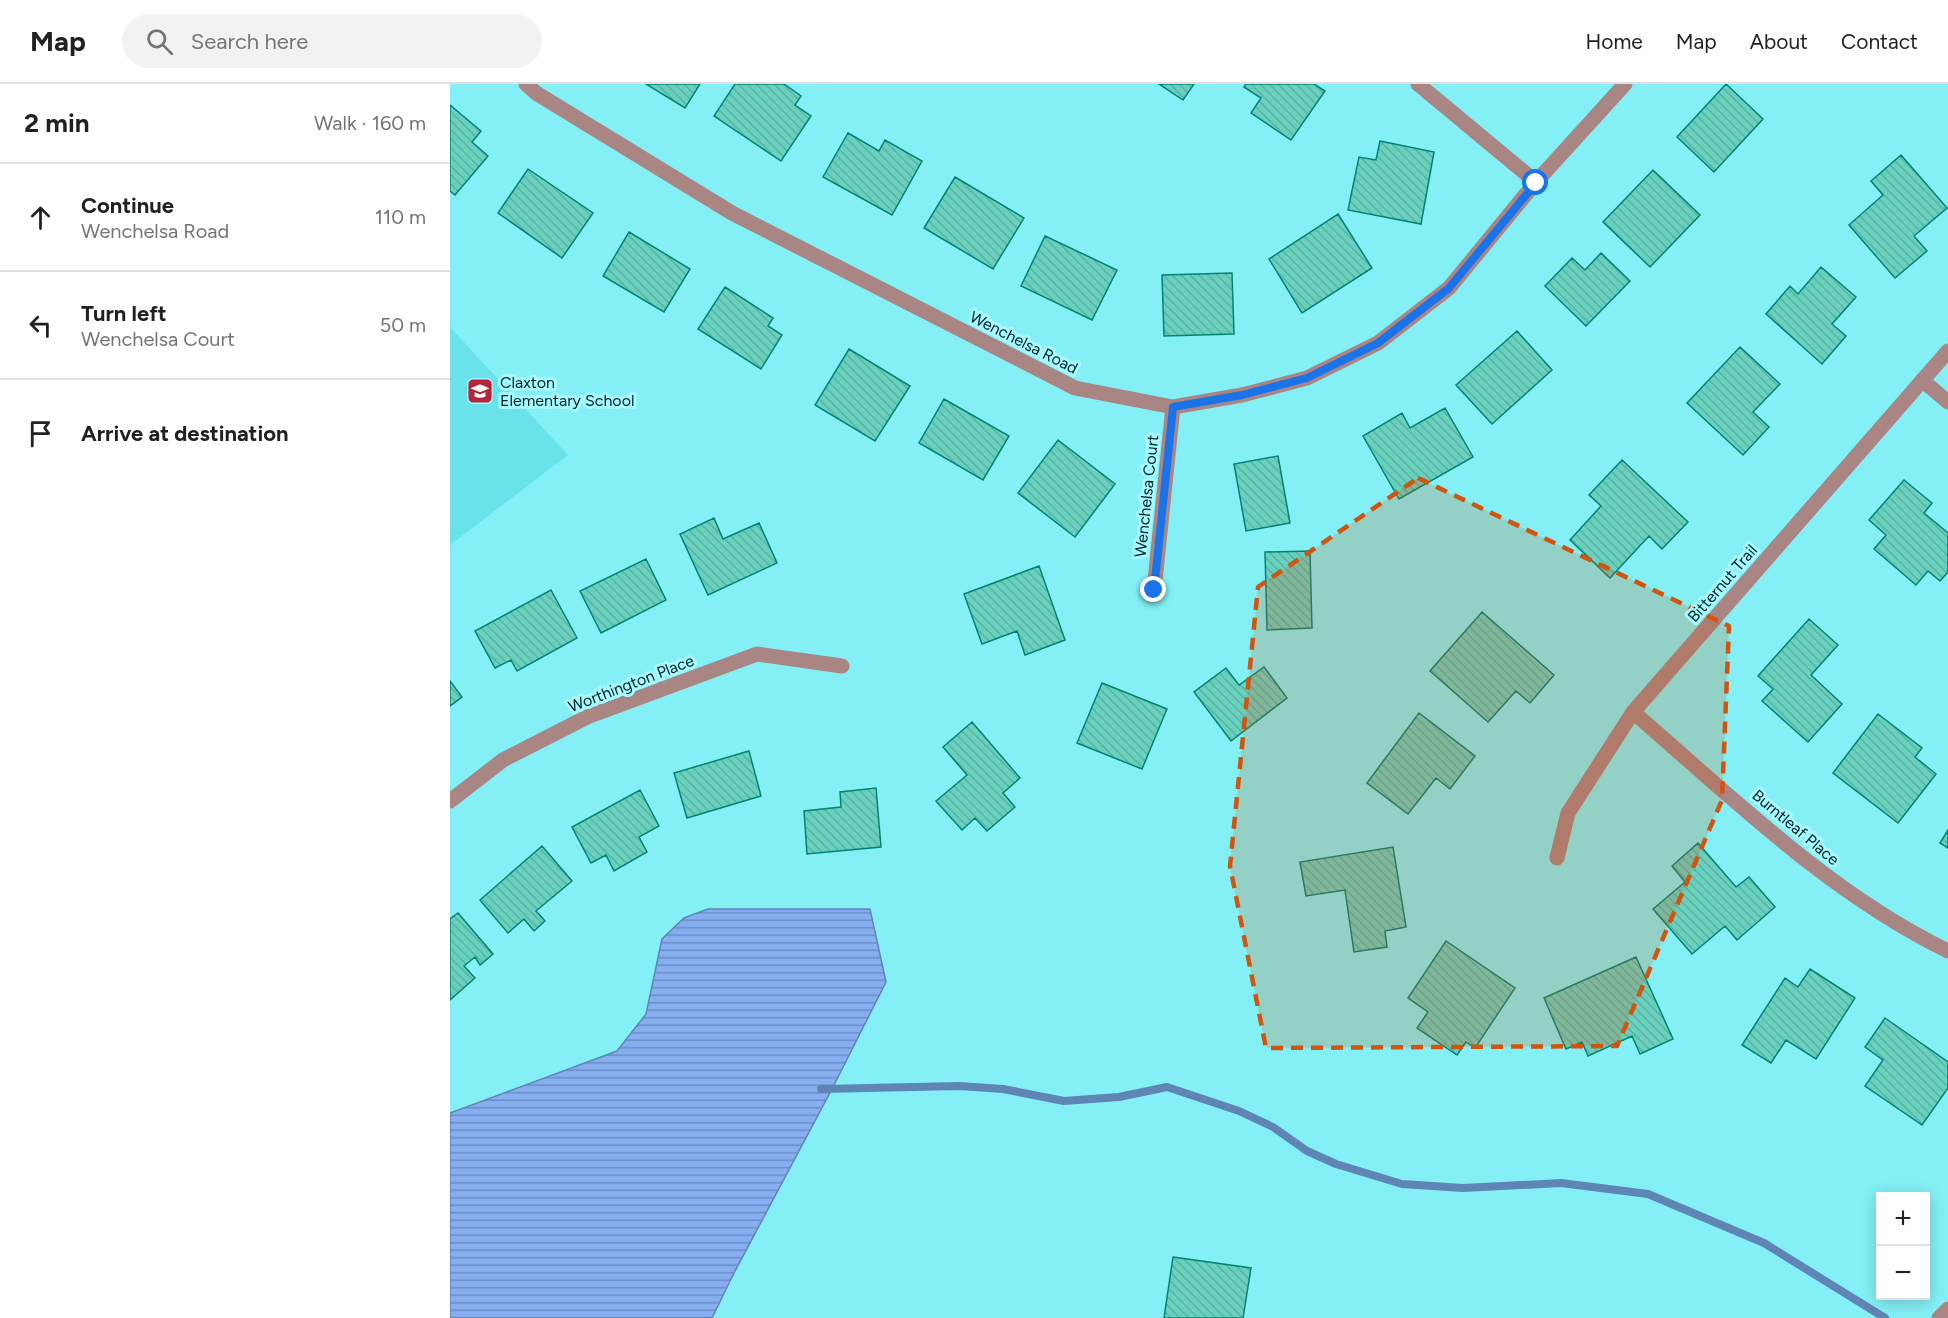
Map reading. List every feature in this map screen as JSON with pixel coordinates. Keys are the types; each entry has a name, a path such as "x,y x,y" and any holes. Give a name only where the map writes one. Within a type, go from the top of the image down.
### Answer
{"street":[{"name":"Wenchelsa Road","path":"526,84 536,93 732,213 1075,388 1173,407 1242,395 1307,378 1378,343 1449,288 1536,183 1625,84"},
{"path":"1418,84 1536,183"},
{"name":"Bitternut Trail","path":"1557,858 1568,813 1633,712 1948,351"},
{"path":"1922,380 1948,402"},
{"name":"Wenchelsa Court","path":"1154,590 1173,407"},
{"name":"Worthington Place","path":"450,801 503,760 587,717 757,654 842,666"},
{"name":"Burntleaf Place","path":"1633,712 1810,864 1870,908 1913,934 1948,951"},
{"path":"1939,1318 1948,1309"}],"highlighted area":[{"path":"1418,478 1729,626 1722,800 1617,1046 1266,1048 1230,866 1258,587"}],"shaded area":[{"name":"Claxton Elementary School","path":"450,327 568,455 450,545"},
{"path":"708,909 870,909 886,982 712,1318 450,1318 450,1113 617,1051 646,1014 662,939 684,918"}],"building":[{"path":"646,84 700,84 685,108"},
{"path":"735,84 784,84 801,96 795,105 811,116 781,161 714,116"},
{"path":"1159,84 1194,84 1183,100"},
{"path":"1246,84 1314,84 1325,91 1291,140 1251,113 1261,98 1244,87"},
{"path":"1726,84 1763,119 1714,172 1677,137"},
{"path":"450,105 481,131 472,142 488,156 455,195 450,191"},
{"path":"848,133 879,151 885,140 922,161 892,215 823,177"},
{"path":"1380,141 1434,152 1421,224 1348,210 1359,157 1376,160"},
{"path":"1901,155 1947,208 1914,236 1927,251 1895,278 1849,225 1883,195 1871,181"},
{"path":"528,169 593,213 562,258 498,213"},
{"path":"1653,170 1700,215 1650,267 1603,222"},
{"path":"955,177 1024,218 993,269 924,228"},
{"path":"1338,214 1372,268 1302,313 1269,259"},
{"path":"629,232 690,269 664,312 603,276"},
{"path":"1045,236 1117,270 1092,320 1021,286"},
{"path":"1601,253 1630,281 1586,326 1545,286 1572,258 1585,270"},
{"path":"1821,267 1856,297 1832,324 1846,336 1822,364 1766,314 1790,286 1798,294"},
{"path":"1232,273 1234,334 1164,336 1162,275"},
{"path":"725,287 773,318 768,326 782,335 761,369 698,329"},
{"path":"1517,331 1552,370 1492,424 1456,385"},
{"path":"1740,347 1780,384 1753,412 1769,427 1743,455 1687,403"},
{"path":"849,349 910,386 875,441 815,405"},
{"path":"944,399 1009,436 983,480 919,443"},
{"path":"1445,408 1473,457 1399,499 1363,436 1402,413 1410,428"},
{"path":"1058,440 1115,484 1075,537 1018,493"},
{"path":"1278,456 1290,523 1246,531 1234,464"},
{"path":"1622,460 1688,522 1662,549 1649,536 1610,578 1570,540 1601,506 1589,495"},
{"path":"1904,480 1932,503 1924,513 1948,533 1948,572 1940,581 1928,571 1916,585 1874,549 1886,535 1869,520"},
{"path":"714,518 723,539 759,523 777,563 708,595 680,534"},
{"path":"1310,551 1312,628 1267,630 1265,552"},
{"path":"646,559 666,600 601,633 580,591"},
{"path":"1039,566 1065,640 1025,655 1017,631 982,644 964,594"},
{"path":"551,590 577,638 517,671 511,660 495,668 475,631"},
{"path":"1482,612 1554,675 1530,703 1516,691 1488,722 1430,671"},
{"path":"1809,619 1838,645 1811,675 1842,704 1808,742 1762,701 1773,689 1758,676"},
{"path":"1264,667 1287,698 1231,741 1194,692 1226,668 1239,685"},
{"path":"450,681 462,697 450,706"},
{"path":"1102,683 1167,709 1142,769 1077,743"},
{"path":"1419,713 1475,756 1450,789 1436,778 1408,814 1367,783"},
{"path":"1878,714 1922,748 1915,757 1936,774 1898,823 1833,773"},
{"path":"972,722 1020,778 1003,793 1015,807 987,831 975,818 962,830 936,801 967,775 943,747"},
{"path":"749,751 761,796 687,818 674,773"},
{"path":"876,788 881,847 807,854 804,811 841,807 840,792"},
{"path":"640,790 659,826 639,837 647,852 614,871 606,855 591,863 572,827"},
{"path":"1948,830 1948,848 1940,843"},
{"path":"1698,843 1736,887 1749,877 1775,907 1737,940 1725,926 1692,954 1653,909 1685,882 1672,866"},
{"path":"542,846 572,881 536,911 545,921 534,931 524,919 508,933 480,900"},
{"path":"1393,847 1406,927 1385,931 1387,947 1354,952 1345,890 1306,896 1300,862"},
{"path":"458,913 493,954 480,965 475,957 464,966 475,978 450,1000 450,919"},
{"path":"1446,941 1515,988 1475,1048 1466,1042 1457,1055 1417,1028 1428,1012 1408,998"},
{"path":"1636,957 1673,1039 1640,1054 1632,1036 1588,1056 1582,1042 1566,1049 1544,998"},
{"path":"1810,969 1855,998 1816,1059 1786,1040 1771,1063 1742,1045 1785,978 1798,987"},
{"path":"1885,1018 1948,1062 1948,1088 1922,1125 1865,1086 1883,1060 1865,1047"},
{"path":"1173,1257 1251,1268 1243,1318 1164,1318"}],"waterway":[{"path":"821,1089 959,1086 1003,1089 1064,1101 1119,1097 1167,1087 1239,1111 1273,1127 1307,1151 1336,1164 1402,1184 1463,1188 1561,1183 1648,1194 1764,1243 1885,1318"}],"place":[{"name":"Claxton Elementary School","path":"480,391"}],"route":[{"path":"1154,590 1173,407 1242,395 1307,378 1378,343 1449,288 1536,183"}]}
